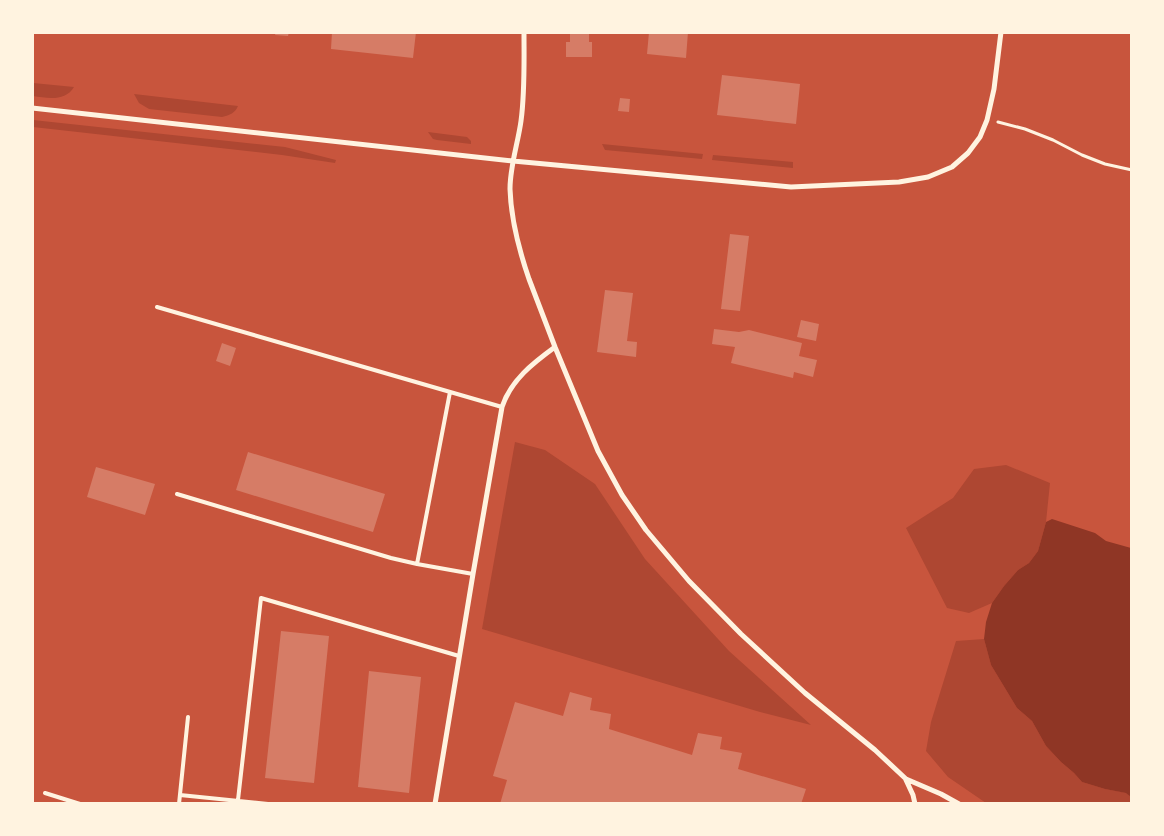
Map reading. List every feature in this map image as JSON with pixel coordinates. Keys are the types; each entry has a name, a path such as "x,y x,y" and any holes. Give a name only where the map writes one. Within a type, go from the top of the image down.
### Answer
{"street":[{"path":"524,32 524,86 518,141 510,187 513,218 522,259 598,451 622,495 646,530 690,581 741,634 805,693 875,750 906,780 915,804"},
{"path":"32,108 514,161 791,187 898,182 928,177 952,167 968,153 980,137 987,120 994,89 1001,32"},
{"path":"435,804 502,407 505,398 518,379 541,357 556,347"},
{"path":"906,780 941,794 959,804"}],"lane":[{"path":"157,307 502,407"},
{"path":"417,564 450,392"},
{"path":"177,494 391,558 473,574"},
{"path":"238,800 261,598 459,656"},
{"path":"179,804 188,717"},
{"path":"45,793 80,804"},
{"path":"180,795 268,804"}],"path":[{"path":"987,120 1025,129 1105,164 1132,170"}],"shaded area":[{"path":"33,83 74,87 70,92 61,97 44,98 33,96"},
{"path":"134,94 238,106 232,113 222,117 149,109 139,103"},
{"path":"33,120 285,147 336,160 335,163 282,155 33,127"},
{"path":"428,132 467,137 471,144 433,139"},
{"path":"602,144 703,154 702,159 605,150"},
{"path":"713,155 793,162 793,168 712,160"},
{"path":"515,442 545,450 595,484 645,559 729,651 811,725 760,712 482,629"},
{"path":"1006,465 1050,483 1046,522 1038,551 1029,563 1018,570 992,603 969,613 947,608 906,528 953,498 974,469"},
{"path":"1052,519 1095,533 1106,541 1131,548 1131,797 1126,793 1082,782 1046,746 1032,721 1017,708 991,665 984,639 986,622 992,603 1018,570 1029,563 1038,551 1046,522"},
{"path":"984,639 991,665 1017,708 1032,721 1046,746 1082,782 1127,793 1131,797 1131,803 986,803 948,777 926,751 931,722 956,641"}],"building":[{"path":"276,32 289,32 288,36 275,35"},
{"path":"332,32 416,32 413,58 331,49"},
{"path":"570,32 589,32 589,42 592,42 592,57 566,57 566,42 570,42"},
{"path":"649,32 688,32 686,58 647,54"},
{"path":"722,75 800,84 796,124 717,115"},
{"path":"620,98 630,99 629,112 618,111"},
{"path":"730,234 749,236 740,311 721,309"},
{"path":"605,290 633,293 627,341 637,342 636,357 597,352"},
{"path":"801,320 819,324 816,341 797,337"},
{"path":"714,329 739,332 749,330 802,343 799,356 817,360 813,377 794,372 793,378 731,363 735,347 712,344"},
{"path":"222,343 236,348 230,366 216,361"},
{"path":"248,452 385,494 373,532 236,490"},
{"path":"96,467 155,484 145,515 87,497"},
{"path":"281,631 329,636 314,783 265,778"},
{"path":"369,671 421,677 409,793 358,787"},
{"path":"570,692 592,698 590,710 611,714 609,729 692,755 698,733 722,737 720,749 742,753 738,769 806,789 801,804 500,804 507,780 493,776 515,702 563,716"}]}
